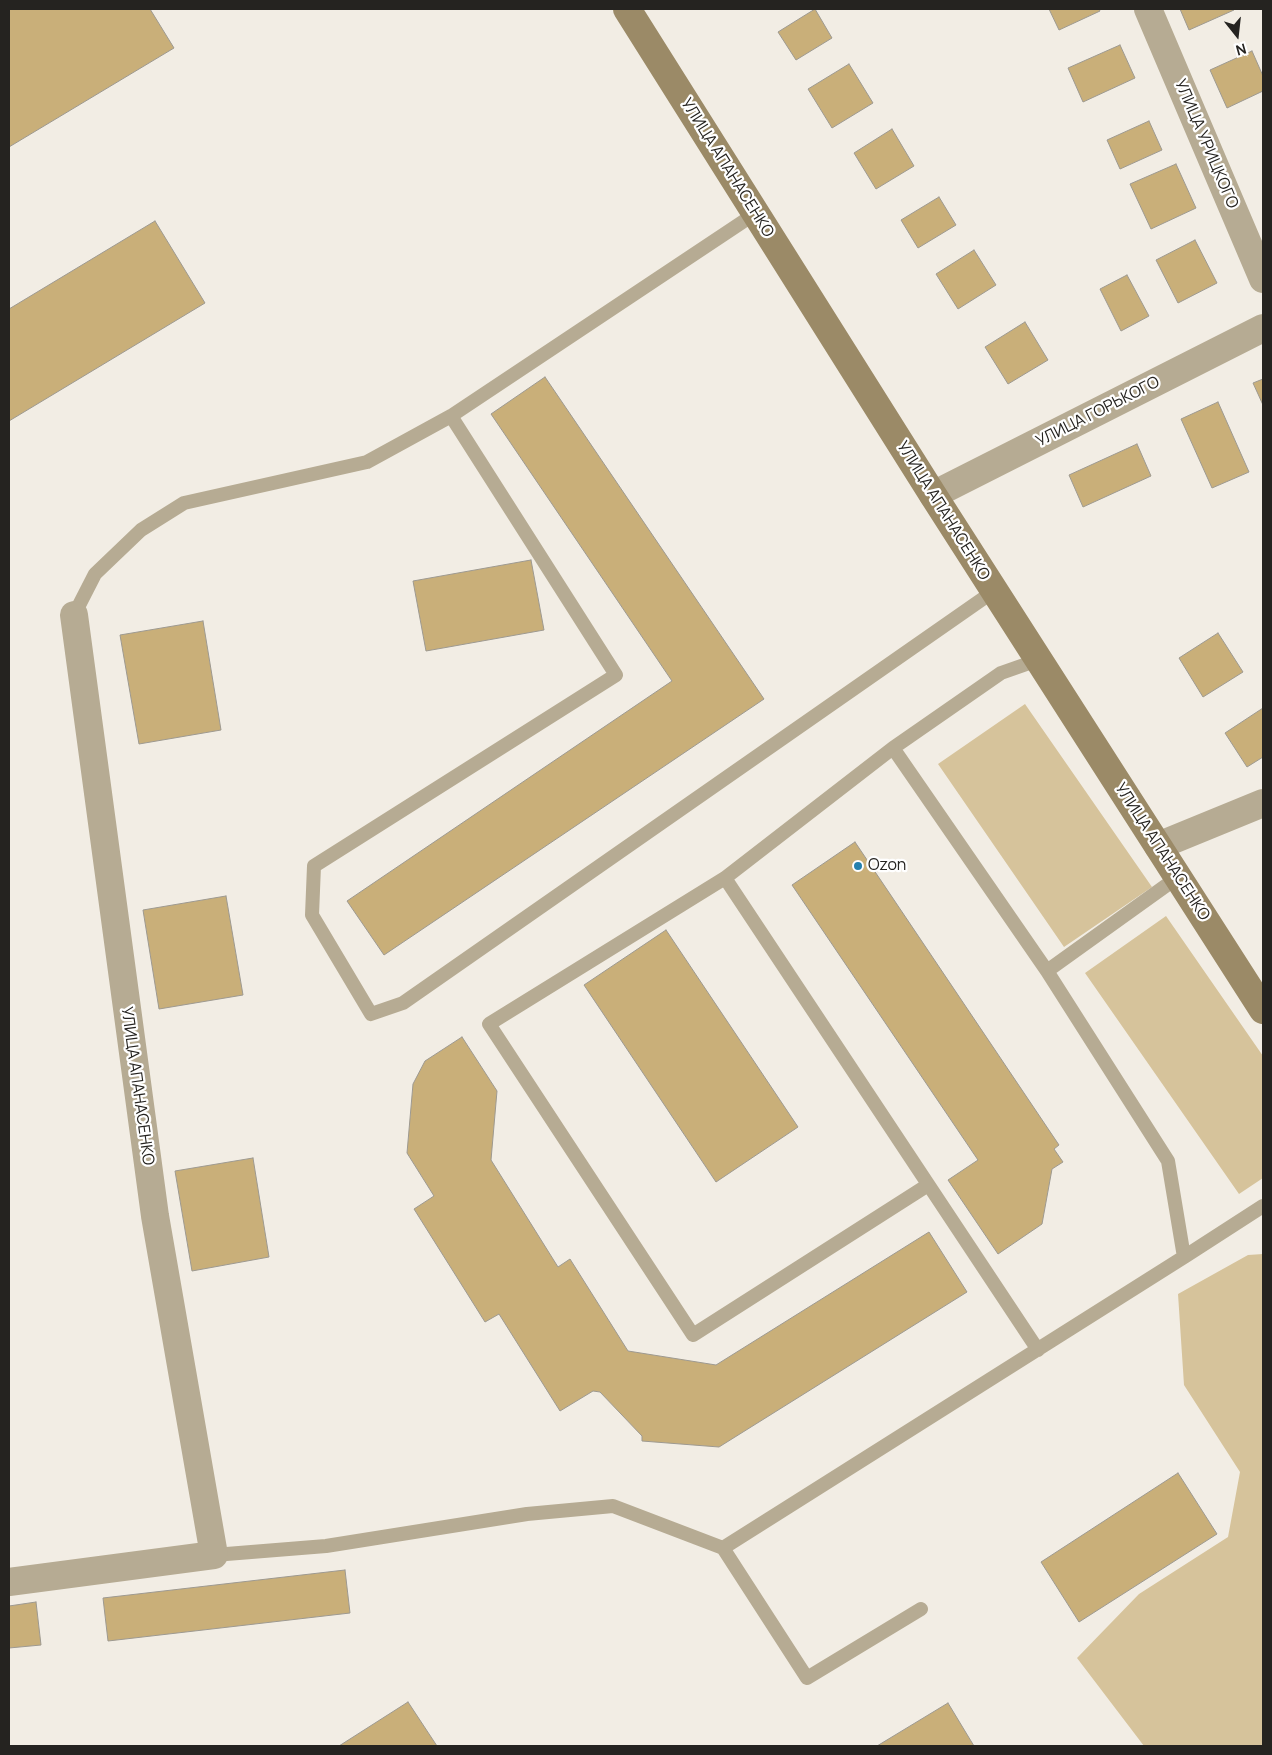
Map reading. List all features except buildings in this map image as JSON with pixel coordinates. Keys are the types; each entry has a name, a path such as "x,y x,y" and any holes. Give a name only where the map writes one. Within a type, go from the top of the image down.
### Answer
{"main road":[{"name":"УЛИЦА АПАНАСЕНКО","path":"627,9 933,495 1263,1010"}],"street":[{"name":"УЛИЦА УРИЦКОГО","path":"1148,9 1263,278"},
{"name":"УЛИЦА ГОРЬКОГО","path":"933,495 1263,328"},
{"name":"УЛИЦА АПАНАСЕНКО","path":"74,615 155,1216 214,1555"},
{"path":"1158,846 1263,803"},
{"path":"9,1582 214,1555"}],"lane":[{"path":"74,615 96,574 141,530 184,503 367,462 451,416 756,213"},
{"path":"451,416 616,675 314,866 312,915 371,1014 403,1003 994,591"},
{"path":"928,1185 693,1335 489,1024 725,878 893,748 1001,673 1038,660"},
{"path":"893,748 1048,971 1168,1161 1184,1257"},
{"path":"725,878 1038,1350"},
{"path":"1048,971 1178,878"},
{"path":"723,1548 1263,1206"},
{"path":"214,1555 326,1546 527,1514 613,1506 723,1548 807,1678 921,1610"}],"shaded area":[{"path":"1025,704 1152,887 1064,947 938,764"},
{"path":"1166,916 1263,1056 1263,1178 1239,1194 1085,973"},
{"path":"1263,1254 1263,1746 1144,1746 1077,1658 1139,1594 1228,1537 1240,1472 1184,1385 1178,1294 1248,1255"}],"place":[{"name":"Ozon","path":"858,866"}]}
